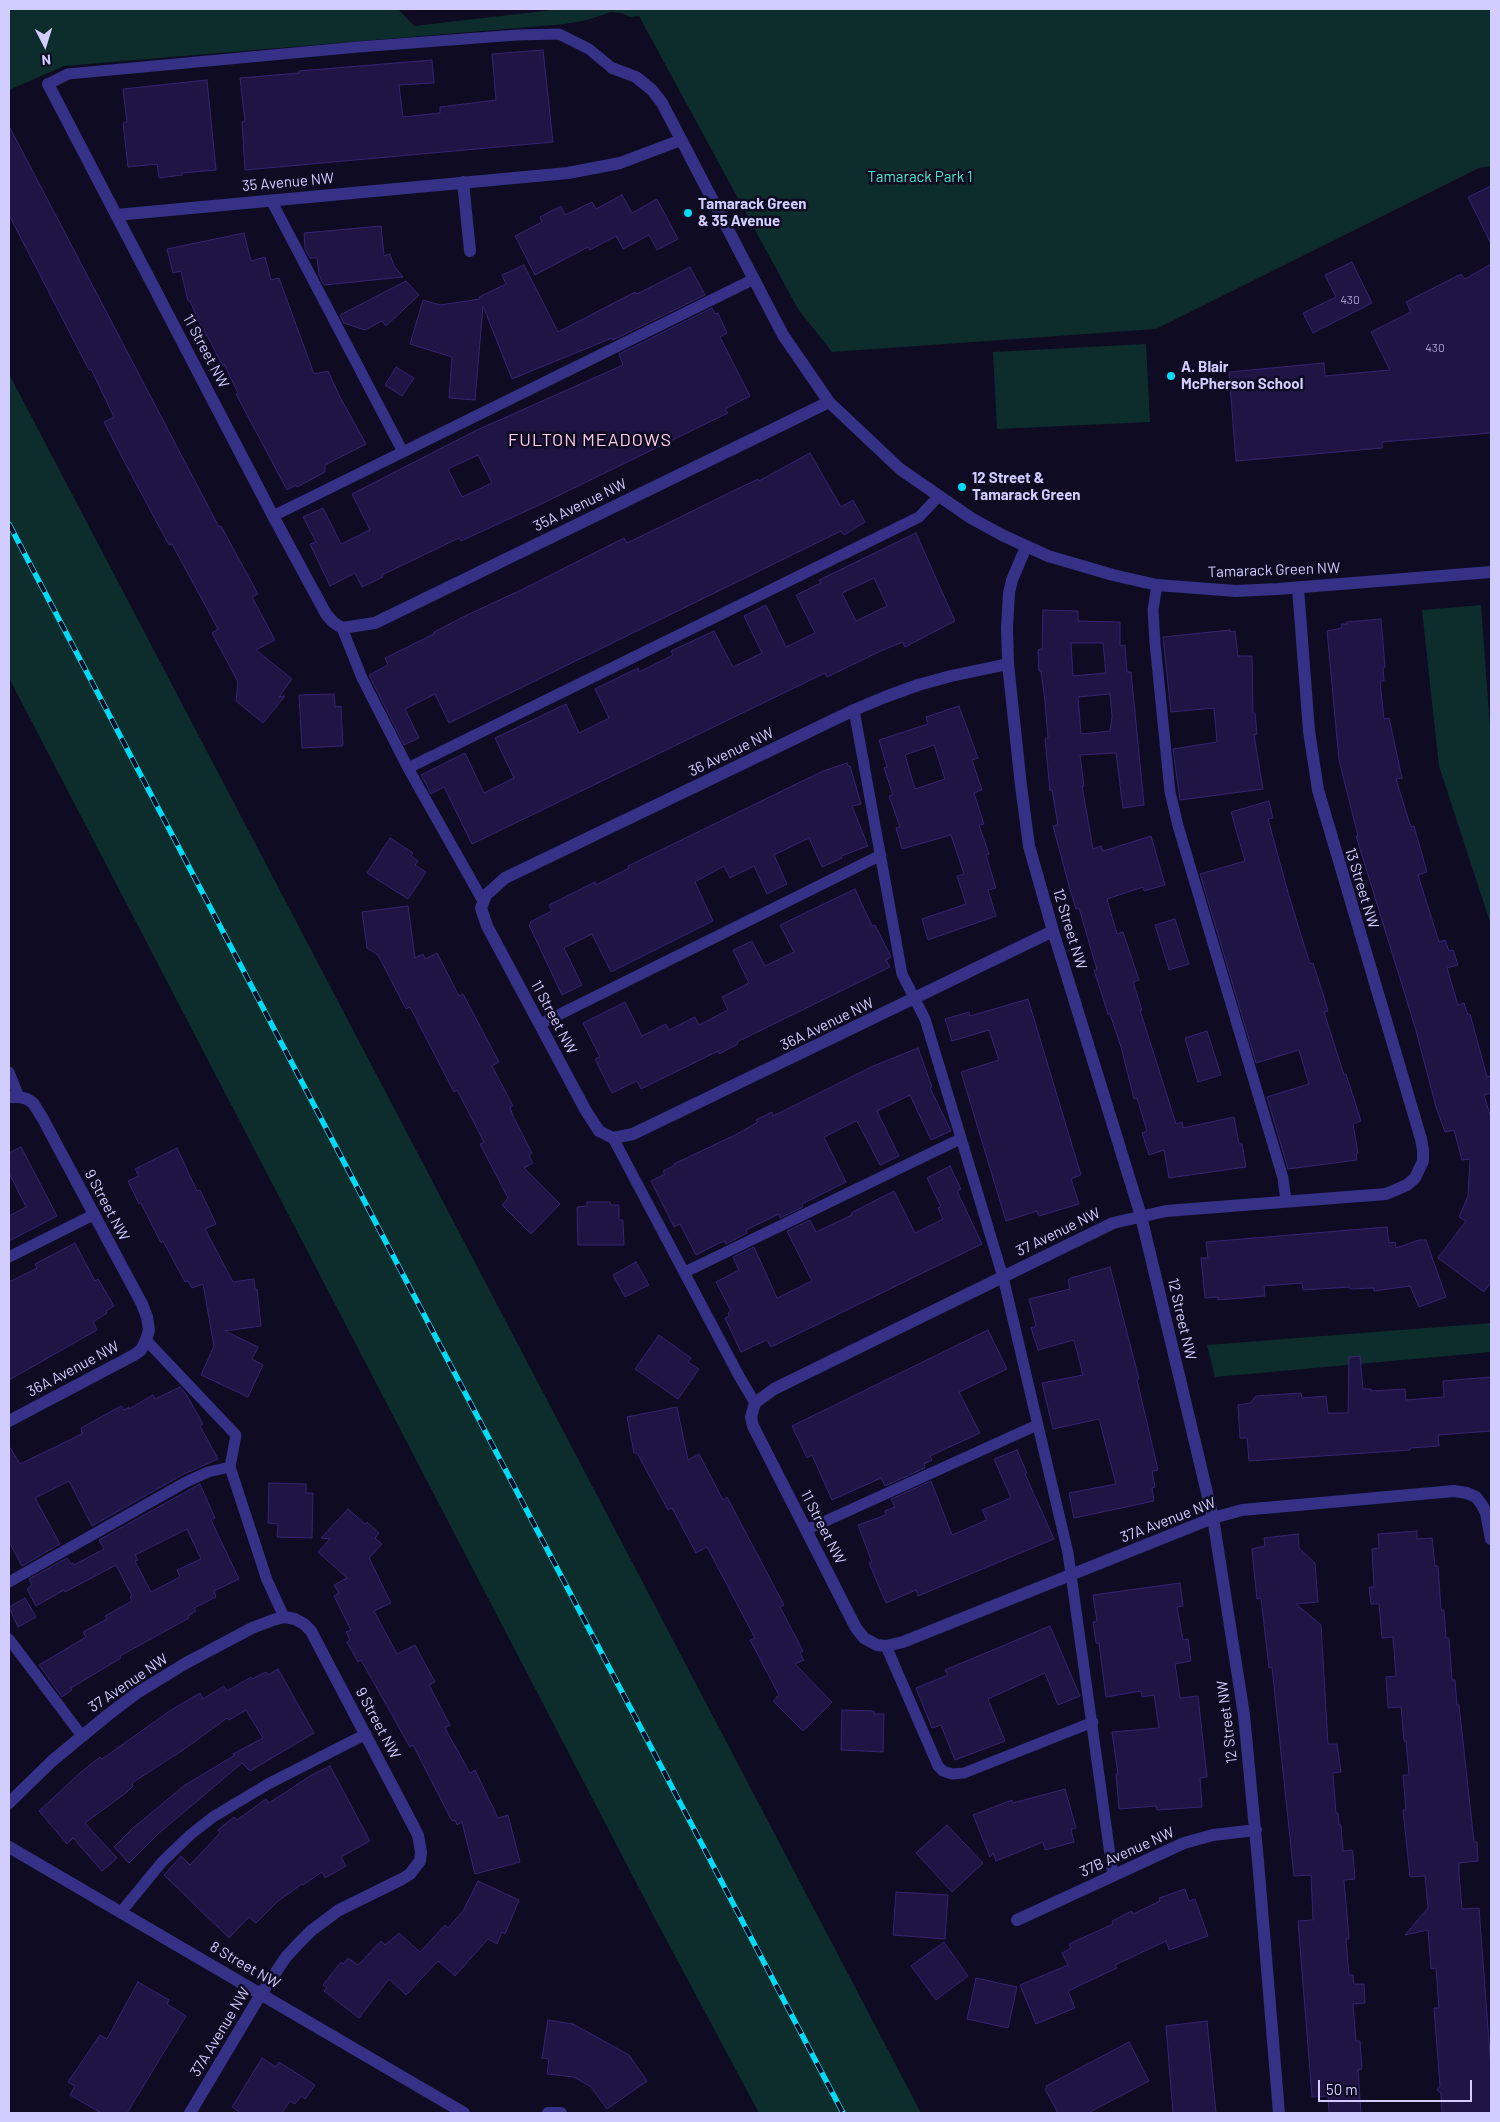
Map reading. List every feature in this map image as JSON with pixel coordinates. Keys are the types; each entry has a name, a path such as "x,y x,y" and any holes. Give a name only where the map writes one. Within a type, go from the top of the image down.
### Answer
{"street":[{"name":"Tamarack Green NW","path":"612,68 636,77 652,90 662,103 783,335 829,402 900,469 971,518 1026,547 1072,564 1156,585 1236,591 1298,588 1491,572"},
{"name":"11 Street NW","path":"48,84 273,516 326,614 342,628"},
{"name":"35 Avenue NW","path":"116,215 597,169 620,163 681,140"},
{"path":"464,182 470,251"},
{"name":"35A Avenue NW","path":"342,628 375,624 829,402"},
{"name":"12 Street NW","path":"1026,547 1012,580 1007,610 1008,664 1029,846 1053,931 1141,1216 1213,1518 1238,1669 1256,1830 1278,2113"},
{"name":"13 Street NW","path":"1298,588 1309,731 1318,790 1423,1150 1420,1170 1407,1185"},
{"name":"36 Avenue NW","path":"482,901 505,878 854,710 918,685 1008,664"},
{"name":"11 Street NW","path":"482,901 483,917 594,1125 605,1136 612,1138"},
{"name":"36A Avenue NW","path":"612,1138 633,1134 1053,931"},
{"name":"9 Street NW","path":"14,1097 27,1099 38,1111 147,1316 149,1330 146,1340"},
{"name":"37 Avenue NW","path":"754,1405 774,1389 1114,1223 1166,1210 1386,1194 1407,1185"},
{"name":"36A Avenue NW","path":"9,1421 134,1355 141,1350 146,1340"},
{"name":"11 Street NW","path":"754,1405 751,1417 756,1434 856,1628 871,1643 886,1646"},
{"name":"37A Avenue NW","path":"886,1646 903,1642 1213,1518 1242,1510 1444,1491 1467,1493 1476,1497 1486,1513 1491,1539"},
{"name":"37 Avenue NW","path":"9,1803 52,1760 130,1698 162,1677 262,1623 284,1617"},
{"name":"9 Street NW","path":"284,1617 304,1624 311,1631 418,1835 421,1852 420,1861"},
{"name":"37B Avenue NW","path":"1017,1920 1184,1843 1200,1838 1256,1830"},
{"name":"8 Street NW","path":"9,1847 464,2113"},
{"name":"37A Avenue NW","path":"190,2113 261,1994 286,1957 312,1930 339,1910 402,1879 410,1874 420,1861"},
{"path":"548,2113 561,2113"}],"lane":[{"path":"48,84 68,74 368,46 517,35 559,34 589,50 612,68"},
{"path":"271,200 403,452"},
{"path":"273,516 754,279"},
{"path":"408,768 919,517 938,497"},
{"path":"1156,585 1153,610 1155,643 1170,792 1178,826 1284,1178 1286,1202"},
{"path":"342,628 362,678 408,768 482,901"},
{"path":"854,710 902,974 925,1019 1003,1277 1068,1553 1113,1876"},
{"path":"540,1024 881,855"},
{"path":"9,1072 14,1097"},
{"path":"612,1138 685,1272 754,1405"},
{"path":"685,1272 960,1139"},
{"path":"9,1257 93,1215"},
{"path":"146,1340 236,1435 230,1467 267,1580 284,1617"},
{"path":"806,1530 1037,1425"},
{"path":"9,1582 186,1482 208,1472 230,1467"},
{"path":"9,1639 82,1736"},
{"path":"886,1646 938,1766 943,1771 952,1774 964,1774 1093,1722"},
{"path":"121,1912 162,1862 190,1835 214,1817 268,1784 366,1734"}],"green space":[{"name":"Tamarack Park 1","path":"9,9 398,9 414,26 561,9 1491,9 1491,166 1479,168 1156,329 832,352 798,309 639,16 630,17 622,13 611,12 587,20 565,24 64,66 9,90"},
{"path":"1146,344 1150,422 997,429 993,352"},
{"path":"9,374 921,2113 759,2113 652,1913 9,678"},
{"path":"1481,605 1491,741 1491,925 1439,766 1422,610"},
{"path":"1491,1323 1491,1352 1215,1377 1207,1345"}],"building":[{"path":"543,50 553,142 245,170 242,122 245,121 240,78 432,60 434,83 399,85 403,117 440,113 440,107 496,100 492,54"},
{"path":"207,80 216,170 182,173 182,175 159,178 157,164 128,167 123,123 127,122 123,89"},
{"path":"9,126 219,527 221,526 258,594 252,597 275,640 256,650 292,679 279,697 285,696 263,723 236,701 238,682 212,633 218,629 172,544 169,545 104,422 114,417 91,369 89,370 9,215"},
{"path":"1491,186 1491,244 1468,197"},
{"path":"622,195 632,213 657,199 678,239 657,250 649,235 623,249 616,236 590,250 588,247 535,275 515,236 542,222 540,217 561,206 565,215 592,202 596,209"},
{"path":"381,226 384,256 390,254 394,266 403,277 324,285 319,275 317,258 310,258 305,249 304,233"},
{"path":"244,233 251,261 265,257 271,280 279,278 314,374 328,371 366,444 325,465 325,472 297,487 296,485 287,490 236,394 238,393 224,364 222,365 207,335 205,335 190,301 188,301 181,271 173,273 167,249"},
{"path":"1352,262 1372,303 1313,333 1303,313 1336,297 1325,275"},
{"name":"A. Blair McPherson School","path":"1491,264 1491,433 1382,442 1382,448 1236,461 1229,372 1324,363 1325,376 1390,370 1371,332 1411,312 1406,302 1461,274 1465,279"},
{"path":"524,265 558,332 635,292 636,294 641,292 690,267 705,295 613,340 612,338 512,379 483,306 475,400 449,398 452,357 410,344 423,300 440,305 480,299 479,297 506,284 502,275"},
{"path":"406,281 419,295 386,326 382,321 365,330 344,323 340,315"},
{"path":"712,308 715,314 718,313 727,333 720,337 750,396 725,409 728,413 537,506 461,541 459,538 382,575 383,577 362,587 355,573 330,586 310,544 316,542 303,517 323,508 341,544 370,530 352,494 475,431 623,365 619,354","holes":["478,455 492,483 462,497 448,469"]},
{"path":"396,367 414,378 402,396 385,385"},
{"path":"810,453 841,507 853,500 865,522 844,535 841,531 449,723 435,694 405,709 419,738 404,745 369,675 388,665 385,658 434,634 434,632 465,616 624,538 627,543 758,479 759,481"},
{"path":"916,533 955,621 905,647 903,642 827,677 825,673 472,844 444,787 431,794 421,775 465,753 484,793 514,778 495,738 566,704 579,733 609,718 595,689 638,668 639,672 673,655 671,651 714,631 733,667 762,653 744,616 766,605 786,647 815,633 796,595 821,583 819,580","holes":["874,578 887,606 856,621 842,593"]},
{"path":"1043,610 1078,611 1078,621 1120,622 1120,646 1125,645 1127,672 1131,672 1144,805 1123,808 1116,753 1080,755 1084,786 1082,786 1093,849 1101,846 1103,851 1151,836 1165,885 1144,891 1143,887 1107,899 1117,934 1123,932 1139,980 1133,982 1142,1010 1140,1010 1176,1124 1182,1122 1183,1128 1234,1117 1246,1167 1169,1178 1164,1150 1149,1155 1142,1133 1147,1131 1137,1098 1134,1099 1121,1047 1094,970 1097,970 1079,908 1076,909 1053,826 1058,825 1052,790 1050,791 1045,739 1048,738 1038,650 1042,649","holes":["1071,643 1103,643 1106,673 1073,676","1110,694 1112,717 1110,731 1081,734 1078,697"]},
{"path":"1381,619 1385,667 1383,668 1384,681 1380,681 1384,719 1389,718 1402,778 1396,779 1411,827 1414,826 1427,872 1418,875 1439,942 1445,940 1449,951 1453,950 1458,965 1447,968 1458,1005 1464,1003 1468,1015 1470,1014 1487,1077 1491,1076 1491,1093 1484,1095 1491,1118 1491,1282 1484,1292 1438,1258 1466,1221 1459,1217 1468,1196 1470,1159 1462,1160 1454,1130 1445,1132 1436,1107 1415,1027 1356,836 1358,836 1339,760 1327,631 1342,628 1341,624 1347,624 1347,622"},
{"path":"1230,630 1231,632 1235,631 1238,656 1252,656 1253,713 1255,713 1257,734 1254,735 1263,789 1180,800 1173,749 1217,742 1214,708 1171,712 1163,637"},
{"path":"334,694 335,707 341,706 343,746 302,748 299,695"},
{"path":"959,706 978,758 972,760 982,790 974,793 984,824 979,825 989,854 986,855 996,888 988,890 996,916 928,940 922,919 966,904 957,876 964,874 951,835 902,849 896,828 900,827 889,796 893,795 884,768 887,767 879,740 928,724 926,717","holes":["934,745 945,779 915,789 905,755"]},
{"path":"847,763 850,766 861,804 852,806 868,846 841,856 842,858 822,867 809,838 774,855 787,884 767,894 754,866 730,878 724,866 695,882 713,921 611,972 592,934 564,948 582,985 562,995 529,925 530,922 552,911 549,905 595,882 596,885 629,868 628,866 823,771"},
{"path":"1269,801 1273,818 1268,819 1289,896 1310,964 1313,963 1324,997 1328,1011 1324,1012 1361,1121 1353,1124 1358,1153 1356,1154 1357,1160 1288,1169 1267,1097 1309,1084 1299,1050 1256,1063 1200,874 1245,861 1231,812"},
{"path":"390,838 413,853 411,856 418,861 415,865 426,872 408,899 367,873"},
{"path":"855,889 872,926 875,925 891,957 886,960 890,967 737,1042 738,1044 719,1054 718,1051 641,1089 637,1081 612,1093 595,1059 600,1057 583,1023 625,1002 642,1036 666,1024 669,1030 695,1017 699,1025 728,1010 722,997 749,983 733,950 752,941 765,966 794,952 780,925"},
{"path":"408,906 415,958 423,954 425,959 437,953 459,996 463,994 499,1062 492,1066 513,1106 510,1107 513,1116 532,1153 529,1155 533,1163 524,1168 560,1204 531,1234 502,1205 508,1198 480,1144 484,1142 457,1090 454,1092 410,1007 406,1009 378,955 367,948 362,912"},
{"path":"1175,919 1189,964 1169,970 1155,925"},
{"path":"1028,999 1081,1175 1071,1179 1079,1204 1039,1216 1037,1211 1006,1221 961,1072 999,1060 989,1030 952,1041 945,1019 969,1012 970,1016"},
{"path":"1207,1031 1221,1075 1198,1082 1185,1038"},
{"path":"918,1048 932,1087 930,1088 951,1131 931,1140 910,1095 877,1111 899,1156 880,1165 857,1121 854,1122 824,1137 846,1182 802,1204 803,1207 780,1218 779,1214 746,1230 747,1233 726,1244 725,1241 719,1243 696,1255 680,1224 674,1227 651,1181 665,1174 663,1171 674,1164 737,1134 758,1122 756,1120 772,1112 773,1116 871,1067"},
{"path":"21,1147 57,1216 9,1241 9,1216 26,1207 9,1173 9,1153"},
{"path":"177,1148 197,1191 200,1190 216,1224 205,1229 233,1282 254,1279 255,1290 257,1289 261,1326 225,1331 258,1347 252,1359 263,1365 248,1397 201,1375 214,1346 203,1284 192,1288 188,1281 185,1282 163,1241 161,1243 128,1181 139,1176 135,1169"},
{"path":"950,1166 961,1189 957,1191 982,1244 771,1347 767,1340 741,1352 725,1318 729,1316 728,1313 731,1311 716,1282 739,1270 733,1257 754,1247 777,1298 812,1281 787,1231 810,1220 816,1232 852,1215 851,1213 894,1191 915,1233 943,1219 938,1208 941,1207 927,1178"},
{"path":"587,1202 610,1202 611,1205 619,1205 619,1220 623,1220 624,1245 578,1245 577,1207 587,1206"},
{"path":"1387,1227 1389,1243 1395,1242 1396,1248 1419,1240 1426,1240 1446,1297 1419,1307 1410,1286 1374,1291 1374,1288 1350,1289 1350,1287 1303,1290 1302,1283 1264,1286 1265,1296 1218,1300 1218,1297 1205,1298 1201,1258 1208,1258 1206,1242"},
{"path":"75,1243 95,1281 98,1279 114,1306 93,1322 97,1330 9,1380 9,1282 37,1268 35,1264"},
{"path":"636,1262 649,1285 625,1297 613,1275"},
{"path":"1110,1267 1139,1379 1137,1380 1158,1470 1152,1471 1155,1487 1152,1488 1154,1501 1074,1518 1069,1493 1116,1484 1099,1419 1053,1429 1042,1383 1083,1375 1074,1340 1038,1350 1031,1328 1036,1326 1029,1299 1070,1289 1068,1280 1071,1278"},
{"path":"988,1330 1007,1369 959,1392 980,1433 930,1456 932,1460 924,1464 925,1468 885,1486 881,1478 832,1500 812,1455 807,1458 792,1426"},
{"path":"659,1335 691,1358 688,1362 699,1369 678,1399 635,1369"},
{"path":"1360,1356 1363,1389 1371,1389 1371,1391 1405,1389 1406,1400 1444,1397 1443,1381 1491,1377 1491,1431 1438,1435 1439,1446 1410,1448 1410,1450 1249,1461 1247,1438 1240,1438 1238,1405 1250,1403 1256,1396 1301,1393 1302,1398 1326,1396 1328,1413 1348,1413 1349,1357"},
{"path":"180,1387 203,1424 200,1426 218,1459 182,1475 92,1526 69,1481 35,1498 60,1544 22,1566 9,1542 9,1446 20,1464 82,1434 81,1428 121,1406 124,1410 129,1407 129,1409 153,1395 155,1399"},
{"path":"677,1407 688,1460 699,1454 723,1500 727,1497 784,1605 780,1607 803,1651 800,1653 804,1660 795,1664 832,1702 803,1731 773,1701 779,1695 750,1640 755,1638 707,1547 696,1553 672,1508 668,1510 637,1453 634,1453 627,1417"},
{"path":"1017,1450 1027,1473 1025,1474 1054,1539 918,1596 916,1590 886,1603 869,1563 872,1562 858,1525 886,1515 885,1511 895,1507 891,1499 931,1481 952,1535 987,1520 982,1510 1011,1498 994,1459"},
{"path":"269,1483 306,1484 306,1493 313,1493 312,1538 277,1537 278,1524 268,1523"},
{"path":"200,1484 215,1518 211,1520 239,1579 214,1591 216,1597 194,1608 196,1611 188,1616 189,1618 120,1656 121,1658 71,1688 72,1690 62,1697 39,1665 86,1637 83,1632 107,1619 105,1616 132,1601 130,1597 132,1596 116,1565 36,1606 27,1589 32,1585 29,1579 67,1558 74,1565 104,1549 99,1540","holes":["187,1529 201,1559 177,1570 180,1577 151,1592 135,1561 138,1560 135,1555"]},
{"path":"348,1509 379,1533 375,1538 382,1544 369,1558 391,1603 374,1611 397,1654 415,1645 435,1682 429,1685 450,1725 445,1728 470,1773 475,1770 498,1818 508,1815 520,1862 475,1874 462,1822 457,1825 455,1820 452,1821 413,1745 410,1747 361,1660 358,1662 347,1642 350,1640 346,1632 351,1630 334,1596 339,1593 334,1585 347,1578 318,1552 330,1539 321,1538"},
{"path":"1417,1531 1417,1539 1432,1538 1435,1566 1438,1566 1441,1610 1444,1610 1446,1638 1449,1638 1452,1680 1455,1680 1457,1705 1459,1705 1474,1842 1477,1842 1478,1861 1459,1863 1459,1874 1462,1909 1479,1908 1491,2068 1491,2113 1442,2113 1441,2093 1437,2090 1440,2086 1434,2008 1439,2008 1436,1968 1431,1969 1428,1930 1405,1935 1428,1908 1425,1876 1410,1877 1403,1810 1406,1810 1403,1775 1409,1775 1406,1741 1404,1741 1401,1707 1388,1708 1386,1677 1396,1676 1393,1637 1382,1638 1379,1604 1371,1604 1369,1587 1374,1587 1372,1549 1379,1548 1378,1534"},
{"path":"1298,1534 1299,1548 1315,1563 1318,1602 1296,1604 1321,1625 1328,1744 1337,1744 1341,1772 1333,1773 1336,1813 1338,1813 1339,1825 1341,1825 1343,1851 1352,1850 1353,1853 1355,1879 1344,1880 1349,1939 1346,1939 1349,1975 1353,1975 1354,1984 1364,1984 1365,2003 1353,2004 1356,2041 1360,2041 1362,2069 1358,2070 1361,2113 1329,2113 1328,2096 1312,2097 1298,1921 1313,1920 1311,1875 1294,1876 1272,1667 1269,1668 1261,1598 1257,1599 1252,1549 1265,1546 1264,1538"},
{"path":"1180,1583 1183,1606 1177,1607 1183,1640 1188,1639 1191,1661 1175,1664 1180,1698 1198,1696 1207,1777 1200,1778 1202,1807 1157,1810 1156,1806 1119,1809 1116,1774 1118,1774 1112,1732 1159,1728 1154,1695 1142,1697 1141,1691 1106,1697 1099,1643 1096,1643 1093,1622 1097,1622 1093,1595"},
{"path":"25,1598 36,1617 18,1627 9,1607"},
{"path":"1050,1626 1080,1696 1058,1705 1045,1673 988,1699 1005,1741 955,1760 941,1725 932,1728 916,1688 948,1675 945,1670"},
{"path":"278,1669 314,1733 250,1771 242,1763 158,1834 129,1863 114,1847 133,1828 185,1785 235,1755 233,1754 263,1738 246,1710 229,1720 227,1718 186,1748 132,1783 133,1786 126,1793 85,1823 117,1858 102,1871 73,1838 67,1844 39,1811 100,1757 102,1759 171,1710 200,1693 203,1699 224,1686 227,1691 251,1677 252,1679 266,1672 268,1675"},
{"path":"842,1710 874,1711 874,1714 884,1714 883,1752 841,1750"},
{"path":"330,1766 370,1841 341,1857 346,1866 325,1878 322,1872 302,1884 278,1901 256,1923 249,1917 229,1938 164,1875 181,1856 190,1865 220,1833 218,1830 234,1817 237,1820 266,1799 269,1803 310,1776"},
{"path":"1065,1789 1076,1828 1071,1829 1074,1842 1045,1850 1043,1842 996,1861 993,1853 990,1857 973,1815 1012,1800 1013,1803"},
{"path":"947,1825 983,1863 952,1892 916,1853"},
{"path":"478,1881 519,1900 505,1934 502,1932 497,1944 488,1939 455,1976 438,1961 406,1995 389,1979 359,2018 324,1991 327,1988 323,1985 341,1962 343,1964 348,1958 358,1965 381,1941 385,1945 399,1933 420,1952 445,1925 448,1928 463,1911"},
{"path":"1185,1889 1189,1901 1195,1899 1208,1936 1169,1950 1166,1941 1115,1965 1117,1968 1068,1991 1075,2008 1036,2024 1020,1985 1068,1965 1062,1953 1071,1948 1069,1944 1113,1924 1112,1921 1132,1911 1133,1914 1160,1901 1159,1898"},
{"path":"896,1892 948,1895 945,1939 893,1935"},
{"path":"944,1942 968,1976 936,2000 911,1966"},
{"path":"976,1978 1017,1987 1008,2028 967,2019"},
{"path":"138,1982 169,2000 167,2004 186,2016 127,2113 101,2113 70,2095 75,2086 68,2082 100,2035 107,2039"},
{"path":"548,2020 573,2024 629,2055 647,2081 607,2109 591,2087 574,2077 547,2074 549,2059 542,2058"},
{"path":"1207,2021 1216,2113 1173,2113 1166,2026"},
{"path":"1129,2042 1149,2081 1088,2113 1058,2113 1045,2089 1047,2088 1046,2086"},
{"path":"262,2058 276,2067 279,2062 315,2085 305,2099 301,2096 295,2104 290,2101 282,2113 241,2113 232,2107"}],"railway":[{"path":"9,524 843,2113"}],"place":[{"name":"Tamarack Green & 35 Avenue","path":"688,213"},
{"name":"A. Blair McPherson School","path":"1171,376"},
{"name":"12 Street & Tamarack Green","path":"962,487"}],"district":[{"name":"FULTON MEADOWS","path":"590,440"}]}
